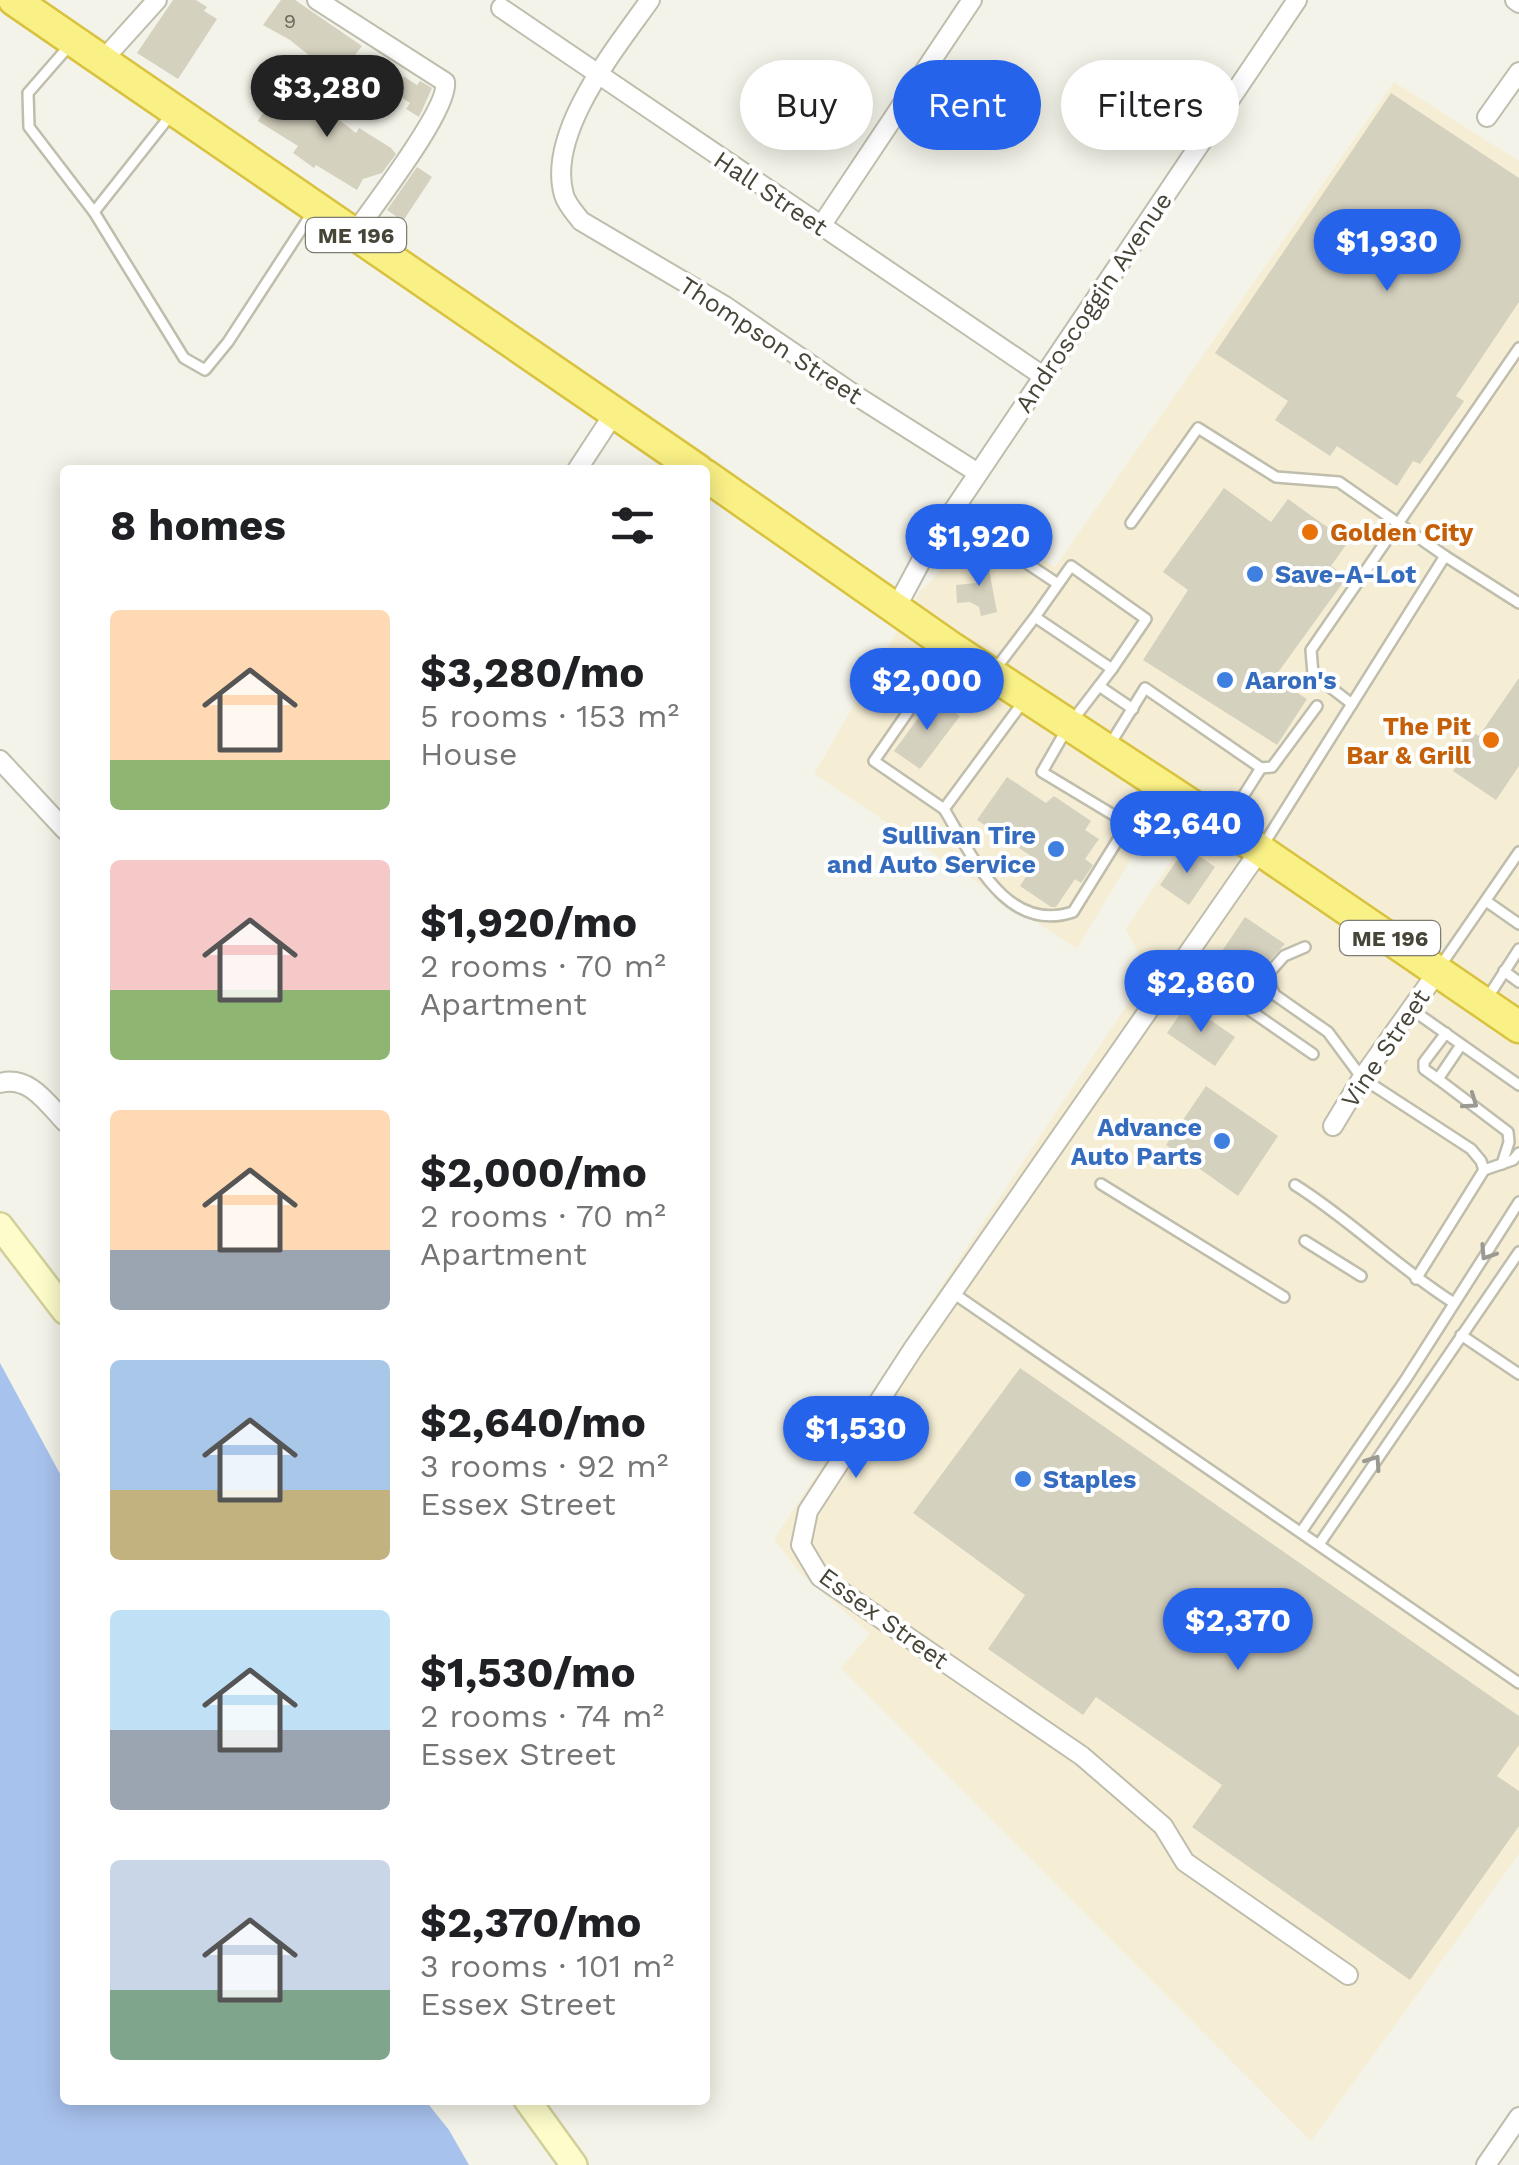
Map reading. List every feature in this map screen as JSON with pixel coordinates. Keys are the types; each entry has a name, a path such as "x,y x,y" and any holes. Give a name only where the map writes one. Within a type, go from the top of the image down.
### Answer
{"highway":[{"name":"ME 196","path":"14,0 691,465"},
{"name":"ME 196","path":"710,478 952,648 1260,850 1519,1027"}],"main road":[{"path":"0,1226 60,1304"},
{"path":"531,2105 574,2165"}],"street":[{"path":"102,61 157,0"},
{"path":"318,0 444,82 446,90 408,157 354,234"},
{"path":"598,74 650,0"},
{"path":"821,226 972,0"},
{"name":"Androscoggin Avenue","path":"896,608 955,507 1298,0"},
{"name":"Hall Street","path":"501,8 1043,376"},
{"path":"1487,117 1519,72"},
{"name":"Thompson Street","path":"598,74 573,121 563,162 562,181 568,204 581,220 725,306 978,473"},
{"path":"580,465 615,412"},
{"path":"0,760 60,825"},
{"name":"Essex Street","path":"1260,850 952,1293 808,1511 802,1546 820,1577 1082,1756 1163,1826 1185,1862 1348,1975"},
{"name":"Vine Street","path":"1333,1126 1438,971"},
{"path":"0,1082 14,1080 30,1086 60,1117"},
{"path":"1486,2165 1519,2116"}],"lane":[{"path":"73,41 28,94 30,127 94,212 184,358 205,370 228,342 316,206"},
{"path":"94,212 174,110"},
{"path":"1352,704 1313,674 1311,650 1519,348"},
{"path":"1131,523 1198,428 1276,477 1340,482 1519,603"},
{"path":"955,507 997,524 1006,535 1010,552 1058,584"},
{"path":"928,548 946,557 970,560"},
{"path":"986,556 1010,552"},
{"path":"1260,850 1445,556"},
{"path":"993,673 1071,566 1146,619 1069,725 1042,772 1145,834 1174,794"},
{"path":"1035,617 1112,669"},
{"path":"952,648 874,762 944,810 994,890 1025,911 1053,919 1074,912 1127,825"},
{"path":"1100,686 1133,709"},
{"path":"1106,750 1145,688 1260,768 1272,767 1317,706"},
{"path":"944,810 1026,698"},
{"path":"1224,826 1260,768"},
{"path":"1438,971 1519,852"},
{"path":"1486,901 1519,924"},
{"path":"1306,947 1284,956 1269,973 1268,981 1275,994 1328,1032 1362,1078 1472,1150 1484,1170"},
{"path":"1484,1003 1519,948"},
{"path":"1183,964 1313,1054"},
{"path":"1504,971 1519,982"},
{"path":"1411,1008 1519,1086"},
{"path":"1446,1033 1424,1062 1424,1069 1508,1132 1502,1164"},
{"path":"1438,1080 1461,1044"},
{"path":"1416,1279 1484,1170 1513,1160 1519,1153"},
{"path":"1101,1184 1284,1298"},
{"path":"1295,1185 1329,1206 1416,1279 1454,1303"},
{"path":"1301,1532 1406,1379 1519,1202"},
{"path":"1305,1241 1362,1276"},
{"path":"1320,1544 1519,1253"},
{"path":"952,1293 1519,1683"},
{"path":"1461,1334 1519,1374"},
{"path":"1406,1379 1422,1390"}],"shaded area":[{"path":"1394,82 1519,161 1519,1854 1311,2141 841,1668 870,1634 801,1574 774,1539 1148,973 1126,929 1185,840 1151,825 1077,949 814,774 920,592 984,526 1055,567"}],"water":[{"path":"0,1363 60,1474 60,2105 429,2105 469,2165 0,2165"}],"building":[{"path":"173,0 196,0 217,19 178,79 137,53"},
{"path":"281,0 295,0 362,46 337,78 290,40 263,25"},
{"path":"403,76 432,88 419,117 406,109 410,103 393,92"},
{"path":"279,87 323,114 326,110 356,133 359,128 396,154 382,173 363,179 357,190 316,165 314,168 293,153 298,146 258,121"},
{"path":"1391,93 1519,178 1519,302 1456,396 1464,401 1420,464 1413,461 1397,486 1337,446 1330,456 1275,420 1288,401 1215,353"},
{"path":"417,167 432,177 403,221 387,210"},
{"path":"1224,488 1271,522 1288,499 1348,542 1331,566 1347,577 1274,678 1307,699 1277,745 1143,660 1188,590 1163,572"},
{"path":"980,551 979,560 988,564 997,612 981,616 979,607 970,602 957,603 956,585 976,583 972,567 978,561 974,552"},
{"name":"The Pit Bar & Grill","path":"1519,678 1519,766 1496,800 1453,771 1468,749 1460,744 1469,730 1479,736"},
{"path":"933,698 960,716 920,769 894,751"},
{"name":"Sullivan Tire and Auto Service","path":"1007,777 1046,803 1054,796 1091,821 1085,830 1099,839 1085,859 1093,865 1081,883 1075,879 1056,907 1020,886 1037,860 977,820"},
{"path":"1186,847 1215,867 1189,905 1160,885"},
{"path":"1245,917 1285,944 1263,968 1256,991 1214,963"},
{"path":"1187,1004 1235,1037 1215,1066 1167,1033"},
{"name":"Advance Auto Parts","path":"1206,1086 1278,1136 1238,1196 1166,1145"},
{"path":"1020,1368 1519,1716 1519,1745 1497,1776 1519,1791 1519,1826 1410,1980 1192,1827 1222,1785 1096,1697 1083,1715 988,1649 1025,1595 913,1513"}],"place":[{"name":"Golden City","path":"1310,532"},
{"name":"Save-A-Lot","path":"1255,574"},
{"name":"Aaron's","path":"1225,680"},
{"name":"The Pit Bar & Grill","path":"1491,740"},
{"name":"Sullivan Tire and Auto Service","path":"1056,849"},
{"name":"Advance Auto Parts","path":"1222,1141"},
{"name":"Staples","path":"1023,1479"}]}
